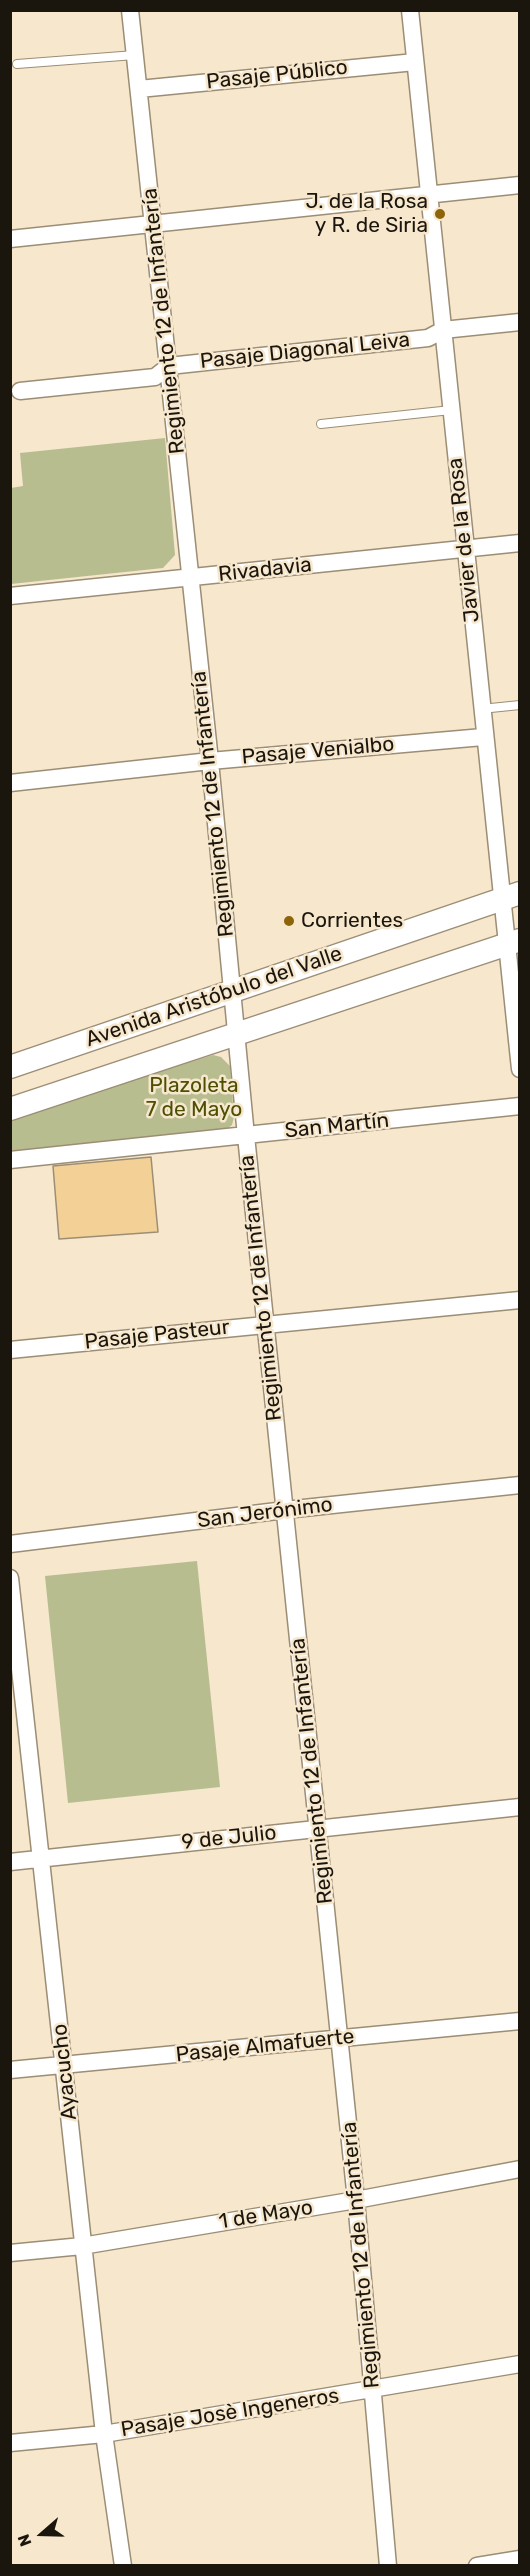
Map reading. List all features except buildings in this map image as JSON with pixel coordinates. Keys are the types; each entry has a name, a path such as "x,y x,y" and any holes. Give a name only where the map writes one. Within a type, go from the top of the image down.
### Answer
{"main road":[{"name":"Avenida Aristóbulo del Valle","path":"10,1067 510,897"},
{"name":"Avenida Aristóbulo del Valle","path":"10,1109 513,943"}],"street":[{"name":"Regimiento 12 de Infantería","path":"130,10 210,761 265,1324 356,2200 388,2565"},
{"name":"Javier de la Rosa","path":"410,10 483,736 510,897 519,1069"},
{"name":"Pasaje Público","path":"139,89 415,62"},
{"path":"10,239 429,196 519,184"},
{"name":"Pasaje Diagonal Leiva","path":"20,391 155,377 169,366 428,338 443,330 519,322"},
{"name":"Rivadavia","path":"10,596 519,543"},
{"name":"Pasaje Venialbo","path":"10,783 210,761 483,736"},
{"name":"San Martín","path":"10,1160 519,1106"},
{"name":"Pasaje Pasteur","path":"10,1350 519,1300"},
{"name":"San Jerónimo","path":"10,1544 285,1510 519,1485"},
{"name":"Ayacucho","path":"10,1578 82,2246 104,2434 123,2565"},
{"name":"9 de Julio","path":"10,1862 519,1807"},
{"name":"Pasaje Almafuerte","path":"10,2070 519,2021"},
{"name":"1 de Mayo","path":"10,2253 82,2246 356,2200 519,2169"},
{"name":"Pasaje Josè Ingeneros","path":"10,2442 104,2434 519,2364"},
{"path":"477,2565 517,2561"}],"lane":[{"path":"17,64 135,55"},
{"path":"321,424 451,410"},
{"path":"480,709 519,705"}],"green space":[{"path":"165,438 175,555 163,568 11,584 11,488 23,486 20,453"},
{"name":"Plazoleta 7 de Mayo","path":"213,1055 221,1057 230,1066 234,1117 232,1125 224,1131 11,1151 11,1120 40,1108"},
{"path":"197,1561 220,1787 68,1803 45,1576"}],"place":[{"name":"J. de la Rosa y R. de Siria","path":"440,214"},
{"name":"Corrientes","path":"289,921"}]}
